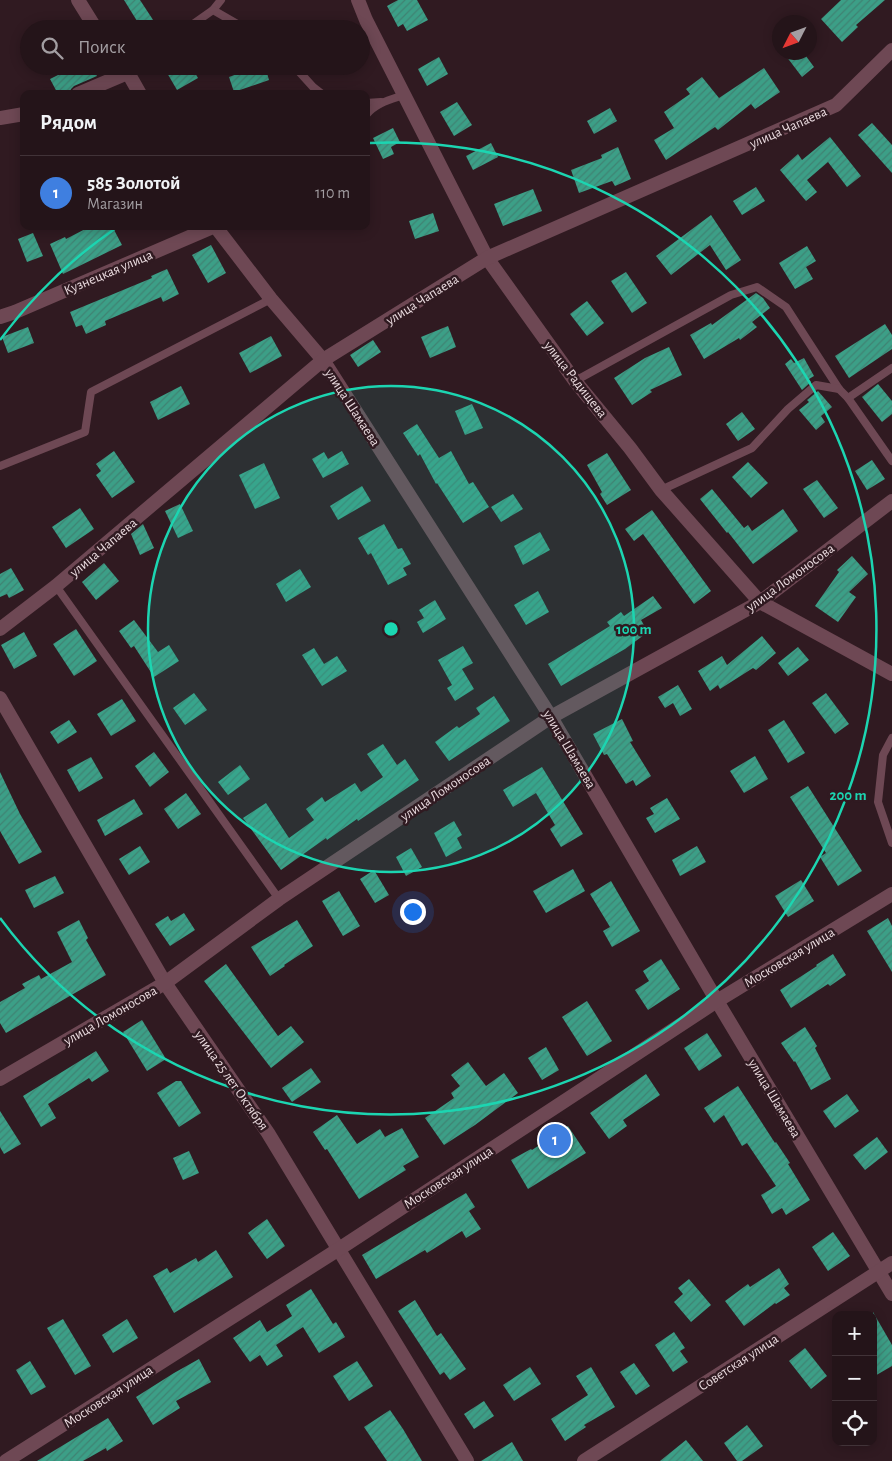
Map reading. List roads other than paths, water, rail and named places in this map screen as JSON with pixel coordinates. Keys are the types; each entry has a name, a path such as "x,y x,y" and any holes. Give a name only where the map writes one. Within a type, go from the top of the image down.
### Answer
{"street":[{"path":"78,0 90,20"},
{"name":"улица Радищева","path":"358,0 366,20"},
{"name":"улица Радищева","path":"370,28 487,258 575,381 662,490 760,602 892,674"},
{"name":"улица Чапаева","path":"0,629 56,586 323,360 487,258 836,105 892,50"},
{"path":"86,90 114,75"},
{"path":"129,75 138,90"},
{"path":"0,118 20,115"},
{"name":"Кузнецкая улица","path":"0,317 206,230"},
{"name":"улица Шамаева","path":"218,230 271,299 323,360 551,717 717,1001 892,1294"},
{"name":"улица Ломоносова","path":"0,1079 165,983 279,899 551,717 760,602 892,501"},
{"name":"улица 25 лет Октября","path":"0,698 165,983 268,1133 467,1461"},
{"name":"Московская улица","path":"6,1461 339,1248 717,1001 892,894"},
{"name":"Советская улица","path":"584,1461 892,1263"}],"lane":[{"path":"199,20 213,10 221,0"},
{"path":"213,10 230,20"},
{"path":"302,75 317,90"},
{"path":"370,110 383,102 404,95"},
{"path":"370,103 383,102"},
{"path":"575,381 731,295 757,287 786,307 839,389 848,398 892,461"},
{"path":"0,466 85,432 91,392 271,299"},
{"path":"848,398 892,368"},
{"path":"662,490 752,448 788,409 816,385 839,389"},
{"path":"56,586 279,899"},
{"path":"892,738 883,755 878,802 892,843"}],"place":[{"name":"585 Золотой","path":"555,1140"}]}
